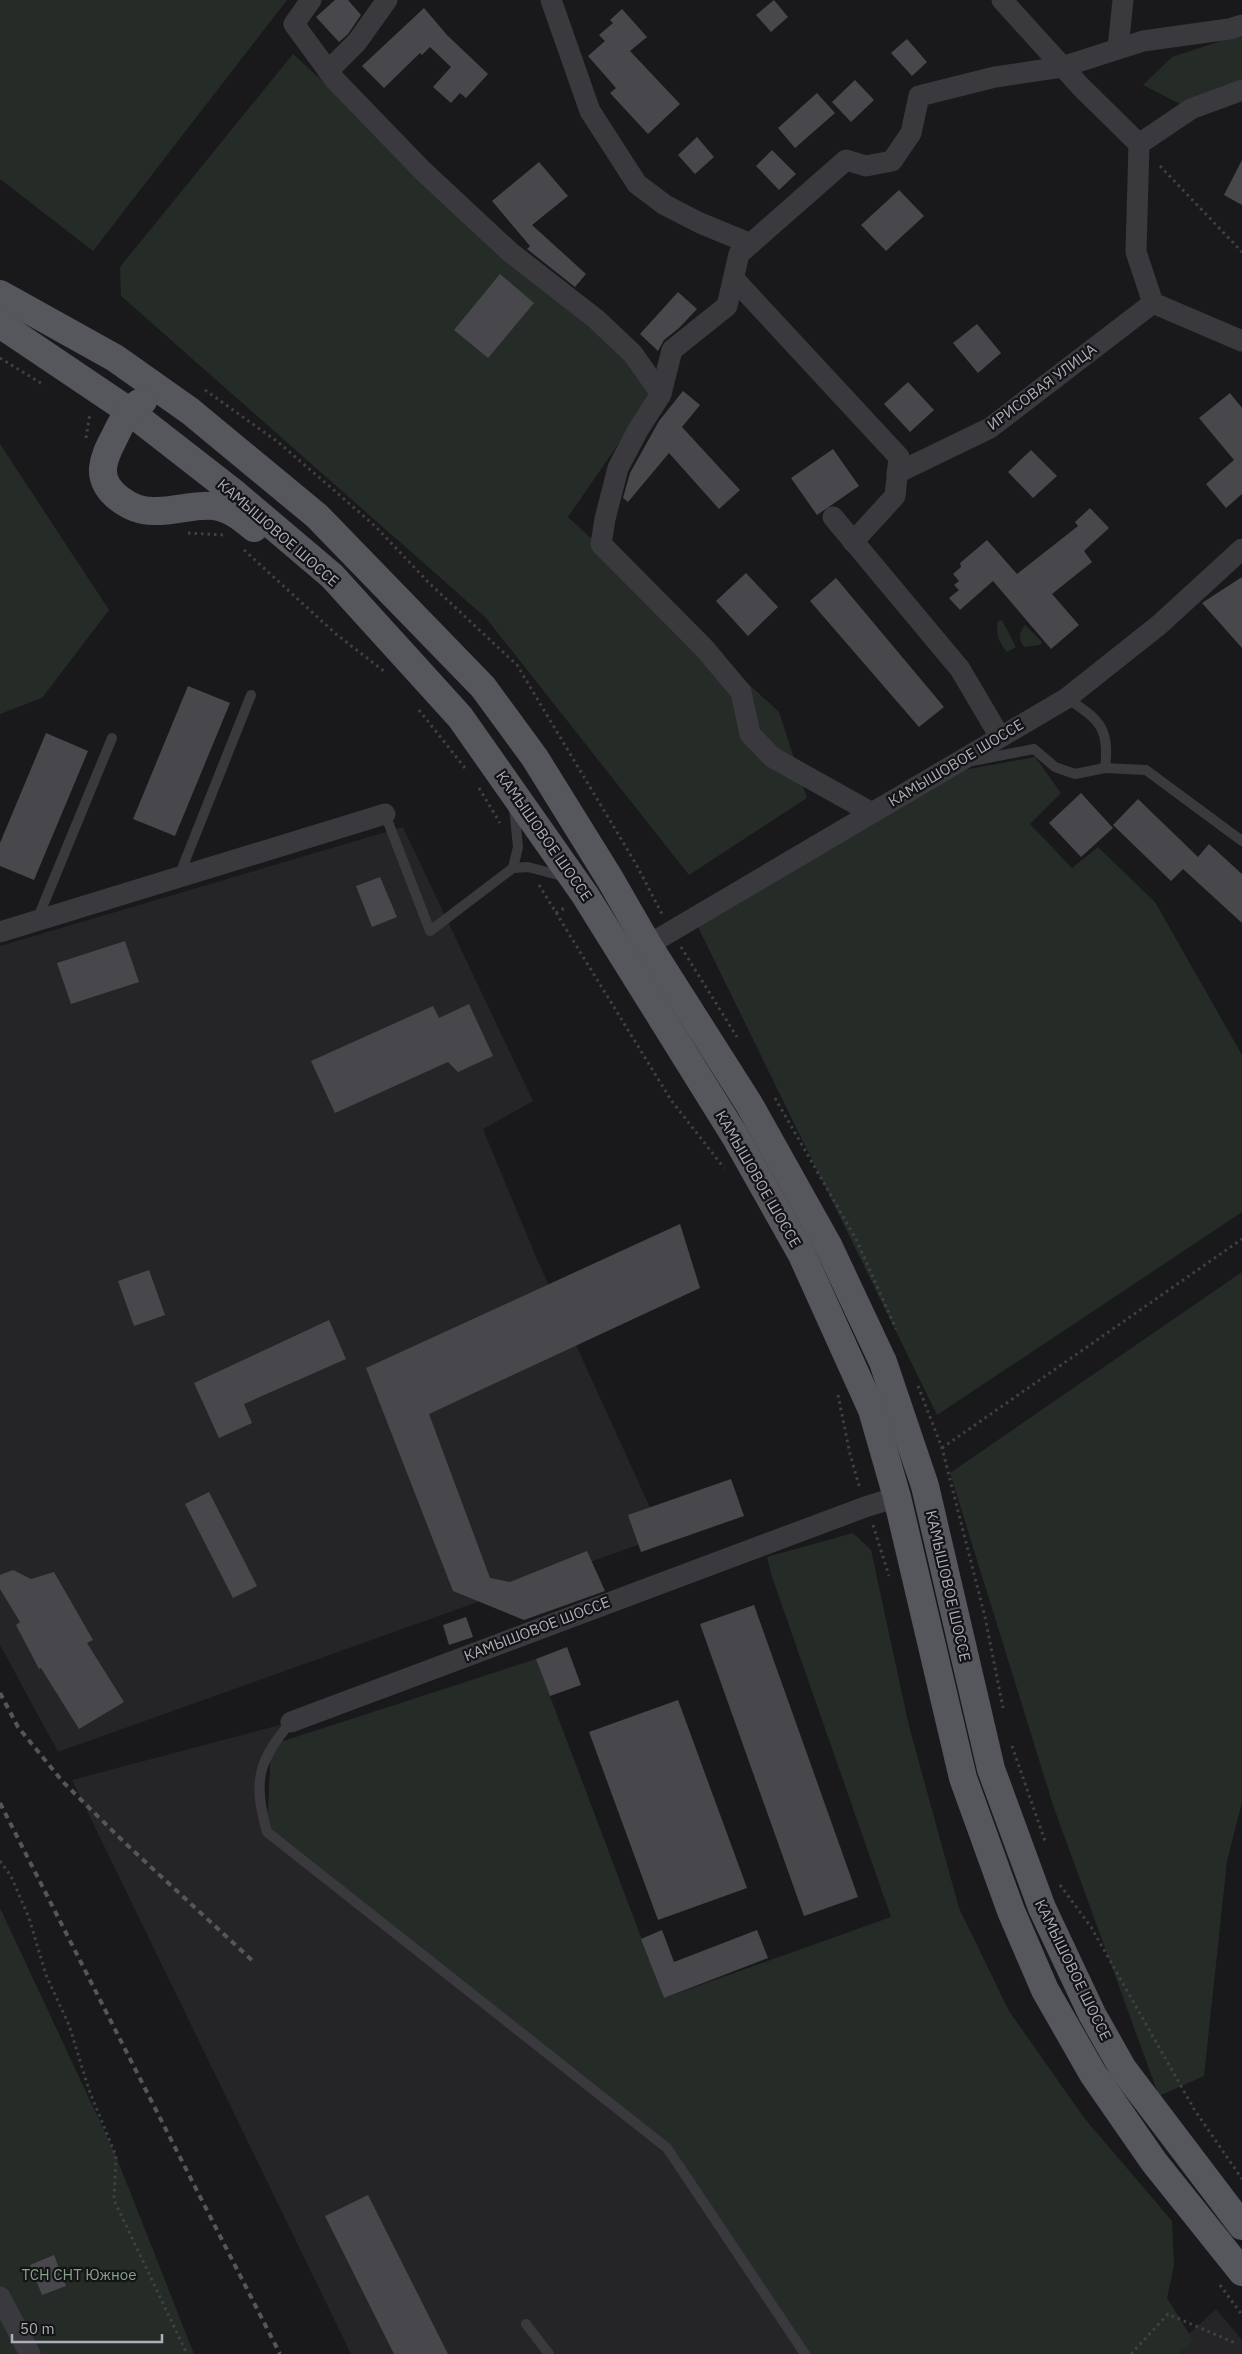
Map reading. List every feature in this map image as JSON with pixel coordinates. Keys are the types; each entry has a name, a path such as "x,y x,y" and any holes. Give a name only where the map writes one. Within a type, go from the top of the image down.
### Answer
{"main road":[{"name":"КАМЫШОВОЕ ШОССЕ","path":"0,294 115,358 190,412 317,516 483,687 540,766 610,879 648,945 763,1129 828,1245 883,1362 925,1486 991,1769 1042,1908 1092,2014 1123,2069 1242,2226"},
{"name":"КАМЫШОВОЕ ШОССЕ","path":"0,324 129,411 233,492 332,576 460,717 573,879 735,1136 802,1255 872,1410 897,1497 963,1778 1011,1911 1045,1990 1093,2074 1148,2154 1242,2272"},
{"path":"255,464 224,448 156,400 148,399 139,402 129,411 106,455 103,468 104,481 110,491 123,501 150,512 200,506 214,506 227,510 238,515 291,558 311,569 332,576"}],"street":[{"path":"311,0 294,24 328,71 444,191 510,252 596,319 633,354 661,394"},
{"path":"551,0 590,111 637,184 665,205 700,223 751,244"},
{"path":"1002,0 1062,67 1139,144 1136,252 1153,304 1242,341"},
{"path":"1118,48 1123,0"},
{"path":"328,71 357,42 382,2"},
{"path":"872,813 772,757 750,734 741,692 705,649 601,544 618,468 638,430 661,394 672,350 727,306 739,254 846,160 866,166 892,160 911,133 919,96 995,77 1062,67 1143,41 1229,29 1242,25"},
{"path":"1139,144 1191,109 1242,90"},
{"path":"734,278 899,457 895,496 853,542"},
{"name":"ИРИСОВАЯ УЛИЦА","path":"897,473 990,428 1153,304"},
{"path":"833,518 960,669 1000,737"},
{"name":"КАМЫШОВОЕ ШОССЕ","path":"648,945 670,930 956,765 1067,698 1159,625 1242,549"},
{"path":"0,932 385,814"},
{"name":"КАМЫШОВОЕ ШОССЕ","path":"291,1722 865,1507 897,1497"},
{"path":"0,2297 30,2354"}],"lane":[{"path":"180,876 251,695"},
{"path":"1067,698 1100,723 1107,745 1104,768"},
{"path":"36,922 112,738"},
{"path":"956,765 1034,749 1055,767 1076,774 1104,768 1146,770 1242,841"},
{"path":"512,789 518,846 513,868"},
{"path":"385,814 430,931 513,868 528,867 573,879"},
{"path":"291,1722 271,1745 260,1773 259,1803 267,1832 667,2148 805,2354"},
{"path":"526,2324 549,2354"}],"path":[{"path":"1139,144 1242,252"},
{"path":"0,358 50,388"},
{"path":"83,408 91,414 85,447"},
{"path":"179,532 228,536"},
{"path":"243,549 336,634 386,673"},
{"path":"429,583 517,665 636,864 670,930"},
{"path":"416,706 466,770"},
{"path":"477,784 491,811 518,846"},
{"path":"528,867 671,1100 726,1172"},
{"path":"942,1448 1242,1239"},
{"path":"836,1385 850,1454 865,1507"},
{"path":"927,1409 942,1448 985,1617 1004,1712"},
{"path":"1010,1740 1047,1848"},
{"path":"0,1861 11,1876 29,1918 46,1974 69,2025 90,2090 116,2156 114,2200 187,2354"},
{"path":"1057,1876 1060,1885 1091,1927 1194,2109 1242,2180"},
{"path":"1131,2354 1168,2314 1235,2343"}],"shaded area":[{"path":"403,827 533,1101 483,1129 536,1257 663,1536 58,1752 0,1645 0,946"},
{"path":"291,1722 260,1773 267,1832 667,2148 805,2354 351,2354 72,1780"},
{"path":"1216,2309 1242,2340 1242,2354 1167,2354"}],"green space":[{"path":"0,0 287,0 93,251 0,179"},
{"path":"1242,34 1242,80 1182,105 1143,85 1172,57"},
{"path":"293,54 657,388 568,517 779,712 807,798 689,875 486,618 121,296 120,267"},
{"path":"0,444 109,610 42,698 0,714"},
{"path":"1002,620 1016,647 1007,652 997,633 998,621"},
{"path":"1025,625 1042,642 1040,645 1024,647 1020,636"},
{"path":"1035,757 1061,793 1030,824 1072,868 1098,847 1155,902 1242,1055 1242,1212 937,1415 698,927 964,770"},
{"path":"1242,1272 1242,1802 1227,1861 1204,2076 1159,2096 1054,1808 950,1473"},
{"path":"853,1533 871,1550 909,1726 959,1908 1009,2011 1085,2119 1172,2221 1174,2265 1167,2298 1193,2340 1178,2354 805,2354 667,2148 267,1832 271,1745 536,1659 664,1998 891,1917 772,1577 767,1557"},
{"name":"ТСН СНТ Южное","path":"0,1908 116,2156 194,2354 0,2354"}],"building":[{"path":"335,0 348,0 361,15 348,34 339,42 316,17"},
{"path":"774,0 788,17 771,32 756,15"},
{"path":"424,8 447,35 488,74 466,98 460,93 451,103 433,87 451,67 430,47 422,55 420,53 384,88 362,66"},
{"path":"622,9 647,37 630,51 680,104 648,134 610,93 616,88 588,56 605,41 599,35 613,23 610,20"},
{"path":"907,39 927,62 912,76 891,53"},
{"path":"855,80 874,100 851,122 832,102"},
{"path":"817,93 835,113 795,148 778,128"},
{"path":"697,137 714,157 695,174 678,155"},
{"path":"772,150 796,174 779,190 756,166"},
{"path":"1242,160 1242,205 1224,195"},
{"path":"539,162 568,196 532,225 586,274 575,287 527,249 530,246 492,201"},
{"path":"899,190 924,216 886,251 861,225"},
{"path":"500,274 534,303 488,358 454,330"},
{"path":"678,292 697,309 679,328 664,340 658,351 640,334"},
{"path":"977,324 1001,353 978,373 953,343"},
{"path":"908,382 934,410 910,432 884,404"},
{"path":"683,391 700,405 682,427 740,490 719,509 669,453 628,502 623,498 630,473 659,421"},
{"path":"1230,393 1242,408 1242,494 1226,508 1206,484 1234,460 1199,418"},
{"path":"833,449 859,486 817,515 791,478"},
{"path":"1031,450 1057,476 1033,498 1008,472"},
{"path":"1090,508 1109,528 1084,551 1092,562 1052,594 1079,625 1051,649 993,581 960,610 949,598 959,590 954,585 959,581 953,574 961,567 960,563 987,540 1017,574 1078,526 1075,522"},
{"path":"746,573 778,607 748,636 716,601"},
{"path":"1242,577 1242,648 1202,603"},
{"path":"836,578 944,707 919,727 810,601"},
{"path":"188,686 230,703 175,836 133,819"},
{"path":"46,733 88,751 34,880 0,866 0,843"},
{"path":"1081,793 1113,828 1081,857 1049,823"},
{"path":"1138,799 1198,857 1209,844 1242,874 1242,923 1183,869 1171,881 1113,825"},
{"path":"380,877 397,917 372,927 356,886"},
{"path":"125,941 139,982 71,1004 57,963"},
{"path":"469,1004 493,1056 458,1072 448,1062 335,1113 311,1061 433,1006 439,1018"},
{"path":"680,1224 700,1288 429,1414 490,1578 510,1582 587,1551 605,1591 524,1620 453,1591 366,1368"},
{"path":"149,1270 165,1315 134,1326 118,1281"},
{"path":"329,1320 346,1359 244,1404 252,1423 219,1438 194,1383"},
{"path":"731,1479 744,1516 641,1552 628,1515"},
{"path":"209,1492 257,1586 233,1598 185,1504"},
{"path":"13,1570 31,1579 54,1572 93,1640 87,1643 124,1702 79,1729 41,1668 39,1669 16,1625 20,1622 0,1589 0,1575"},
{"path":"754,1605 858,1897 804,1916 700,1624"},
{"path":"466,1617 473,1637 449,1645 443,1625"},
{"path":"567,1647 581,1685 550,1696 536,1659"},
{"path":"678,1700 747,1888 658,1920 589,1732"},
{"path":"662,1930 674,1962 757,1930 768,1958 664,1998 641,1939"},
{"path":"368,2195 448,2354 394,2354 325,2216"},
{"path":"54,2255 66,2286 42,2295 30,2265"}],"railway":[{"path":"0,1693 18,1727 63,1782 126,1844 255,1963"},
{"path":"0,1803 280,2354"}]}
